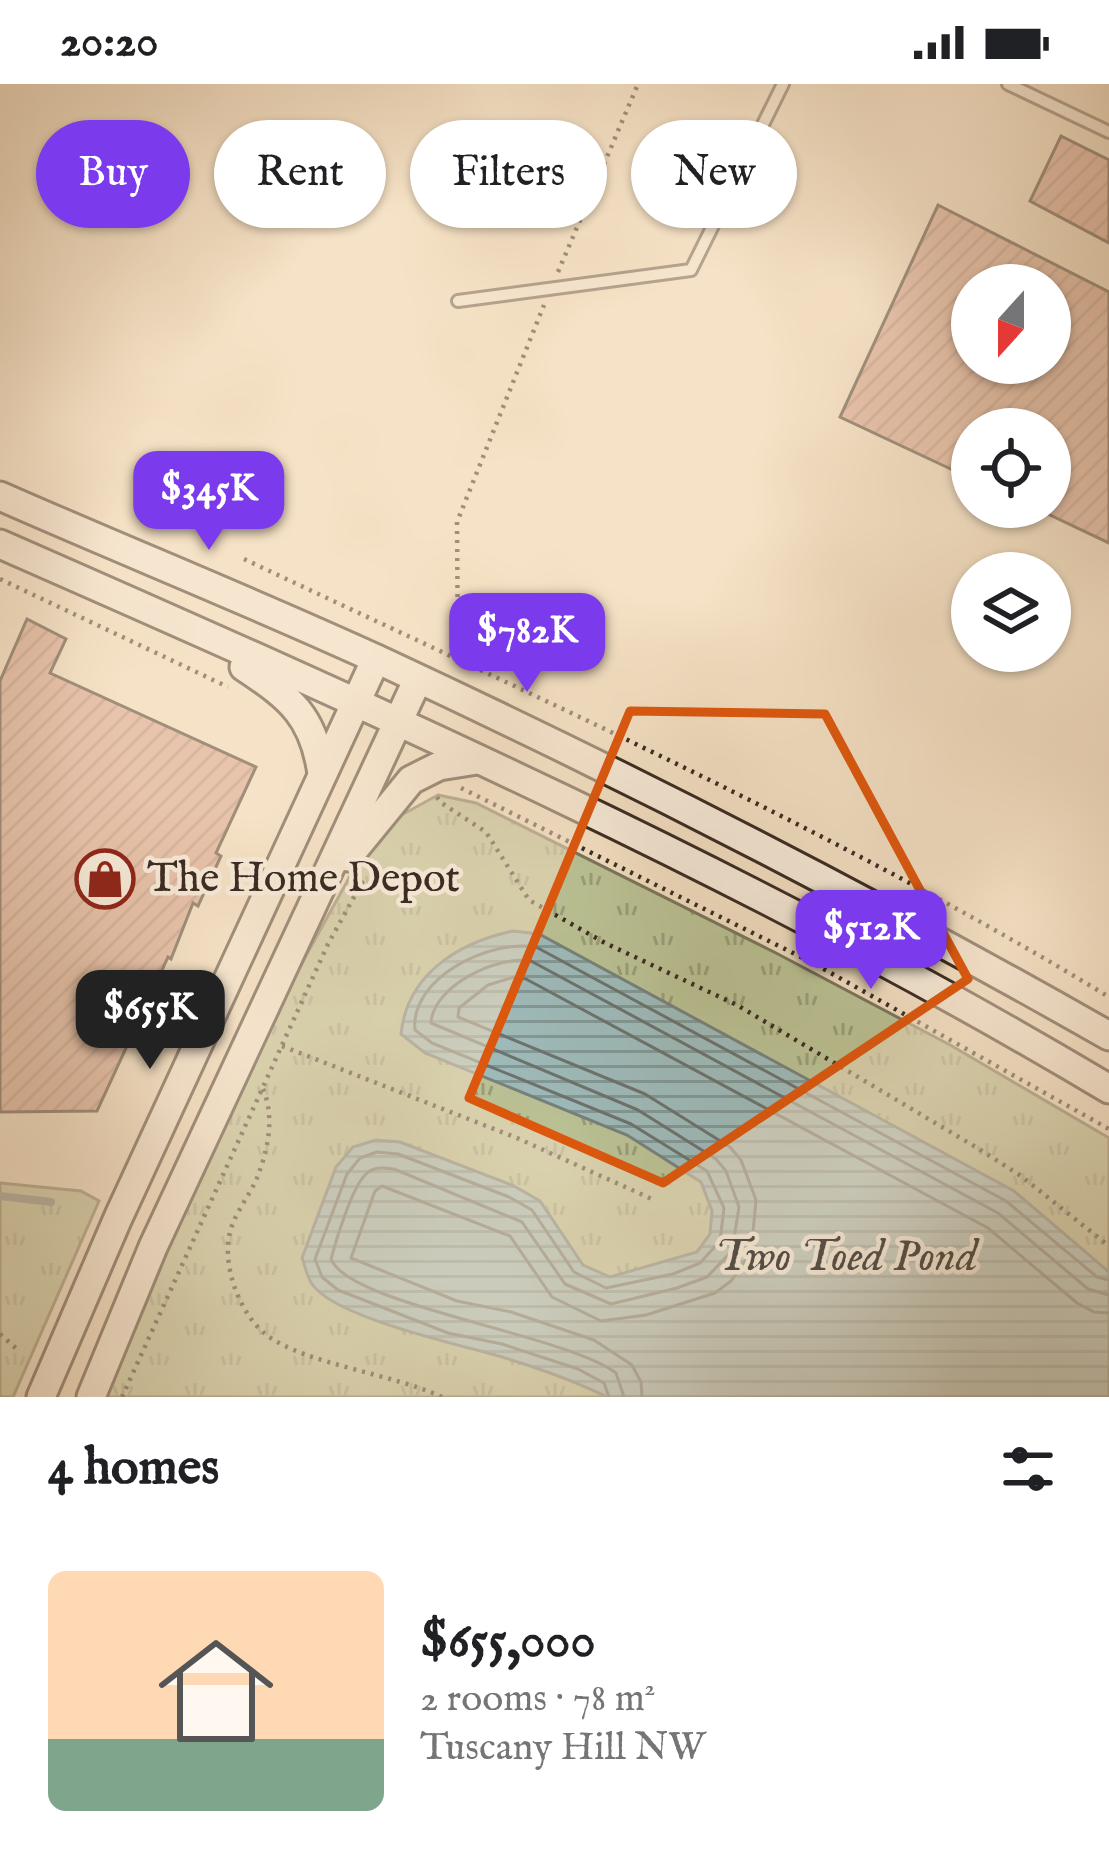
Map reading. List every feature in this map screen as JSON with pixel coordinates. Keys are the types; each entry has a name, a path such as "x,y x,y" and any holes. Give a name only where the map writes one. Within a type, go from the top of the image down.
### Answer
{"street":[{"path":"0,496 418,679 854,894 1109,1036"},
{"path":"0,544 477,760 823,931 1109,1089"},
{"path":"126,599 286,695 317,739 322,774"},
{"path":"41,1397 127,1197 376,659"},
{"path":"91,1397 153,1246 418,679"},
{"path":"311,909 364,834 411,780 439,766 477,760"}],"lane":[{"path":"458,302 691,270 783,84"},
{"path":"1009,84 1109,132"}],"path":[{"path":"458,660 457,522 638,84"},
{"path":"244,559 685,768 1016,940 1109,997"},
{"path":"0,579 240,694"},
{"path":"449,785 472,792 814,963 1109,1129"},
{"path":"432,786 440,802 486,832 529,900 604,943 737,1005 979,1149 1109,1246"},
{"path":"122,1397 328,944 372,865"},
{"path":"282,1046 517,1138 654,1200"},
{"path":"263,1089 272,1110 267,1136 257,1178 229,1237 232,1277 241,1302 269,1337 442,1397"},
{"path":"0,1334 19,1351"}],"highlighted area":[{"path":"630,711 825,714 968,979 663,1183 469,1098"}],"green space":[{"path":"438,795 476,803 776,953 952,1046 1109,1138 1109,1397 103,1397 286,992 376,829"},
{"path":"0,1183 81,1191 99,1201 13,1397 0,1397"}],"water":[{"name":"Two Toed Pond","path":"513,931 539,934 1014,1191 1109,1272 1109,1397 607,1397 529,1366 371,1319 325,1296 310,1281 302,1258 336,1167 353,1147 376,1140 400,1142 514,1186 540,1201 583,1265 610,1277 697,1252 710,1234 712,1211 701,1182 627,1135 425,1053 401,1034 413,995 438,965 473,944"}],"building":[{"path":"1061,136 1109,160 1109,243 1030,201"},
{"path":"938,205 1054,264 951,264 951,384 1071,384 1071,273 1109,292 1109,543 1071,525 1071,408 951,408 951,469 840,417"},
{"name":"The Home Depot","path":"27,619 66,639 50,673 256,767 216,853 221,856 198,906 193,903 97,1111 0,1112 0,681"}],"waterway":[{"path":"0,1196 51,1202"}],"place":[{"name":"The Home Depot","path":"105,879"}]}
